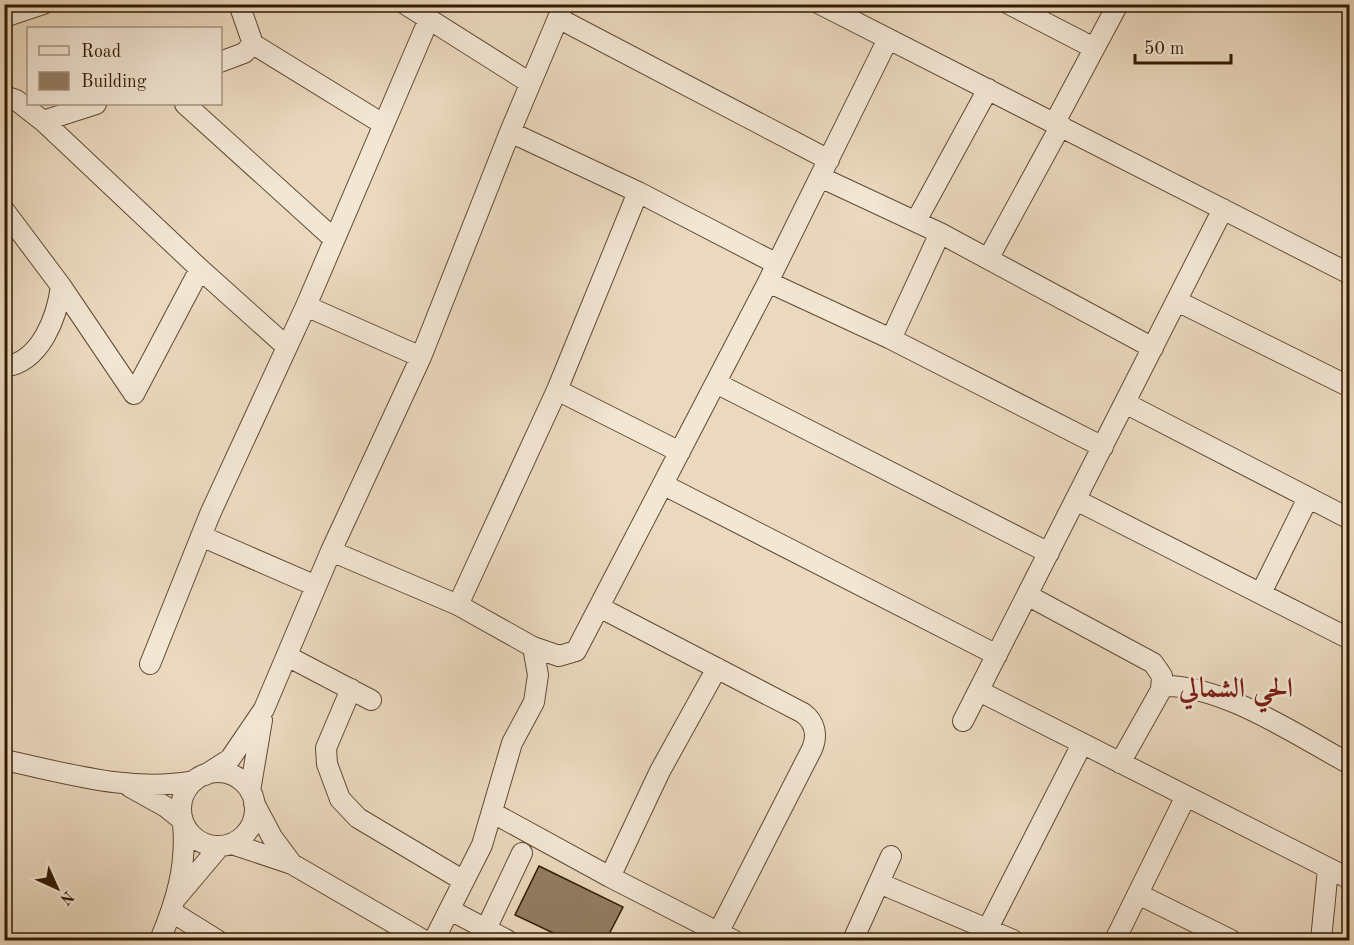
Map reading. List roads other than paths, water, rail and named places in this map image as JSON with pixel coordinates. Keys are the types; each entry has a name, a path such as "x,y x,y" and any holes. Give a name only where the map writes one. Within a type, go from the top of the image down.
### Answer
{"street":[{"path":"4,17 43,4"},
{"path":"239,4 253,44 383,124"},
{"path":"405,4 530,83"},
{"path":"1009,4 1094,48"},
{"path":"988,258 1118,4"},
{"path":"824,5 1350,274"},
{"path":"160,940 175,904 185,844 182,800 200,778 230,759 264,709 316,586 421,357 510,132 561,11 915,221 940,232 1153,348"},
{"path":"150,664 201,536 306,306 429,19"},
{"path":"332,551 458,605 533,647 559,656 571,654 580,647 768,282 888,39"},
{"path":"222,61 244,53 253,44"},
{"path":"915,221 988,89"},
{"path":"4,96 16,100 44,121 200,269 287,346"},
{"path":"44,121 93,105"},
{"path":"186,105 334,238"},
{"path":"510,132 638,192 777,264"},
{"path":"458,605 557,390 638,192"},
{"path":"963,721 1223,209"},
{"path":"4,210 61,286 134,394 200,269"},
{"path":"891,339 940,232"},
{"path":"768,282 891,339 1103,447"},
{"path":"4,367 13,366 40,344 57,310 61,286"},
{"path":"1177,301 1350,387"},
{"path":"306,306 421,357"},
{"path":"716,383 1049,553"},
{"path":"557,390 680,452"},
{"path":"1125,403 1350,519"},
{"path":"664,485 997,655"},
{"path":"1261,593 1308,498"},
{"path":"1076,500 1350,639"},
{"path":"201,536 316,586"},
{"path":"1028,595 1153,663 1160,671 1162,686 1120,763"},
{"path":"493,813 726,937 812,748 815,737 813,725 803,713 601,608"},
{"path":"435,940 482,844 493,813 498,783 512,743 534,702 538,675 533,647"},
{"path":"287,656 371,700"},
{"path":"610,877 660,771 717,668"},
{"path":"1162,686 1191,687 1212,692 1350,764"},
{"path":"351,689 326,748 327,764 340,799 358,818 464,881"},
{"path":"979,691 1350,879"},
{"path":"175,904 226,845 242,837 250,827 254,815 252,797 264,709"},
{"path":"987,930 1082,744"},
{"path":"4,760 128,785 173,785 200,778 231,775 242,781 272,837 292,864"},
{"path":"128,785 166,807 183,822 198,841 226,845 292,864 423,940"},
{"path":"1115,940 1186,796"},
{"path":"486,929 522,853"},
{"path":"853,940 891,856"},
{"path":"1321,940 1328,869"},
{"path":"879,883 1013,940"},
{"path":"1138,894 1231,940"},
{"path":"175,904 217,940"},
{"path":"450,910 507,940"}],"district":[{"name":"الحي الشمالي","path":"1236,687"}]}
